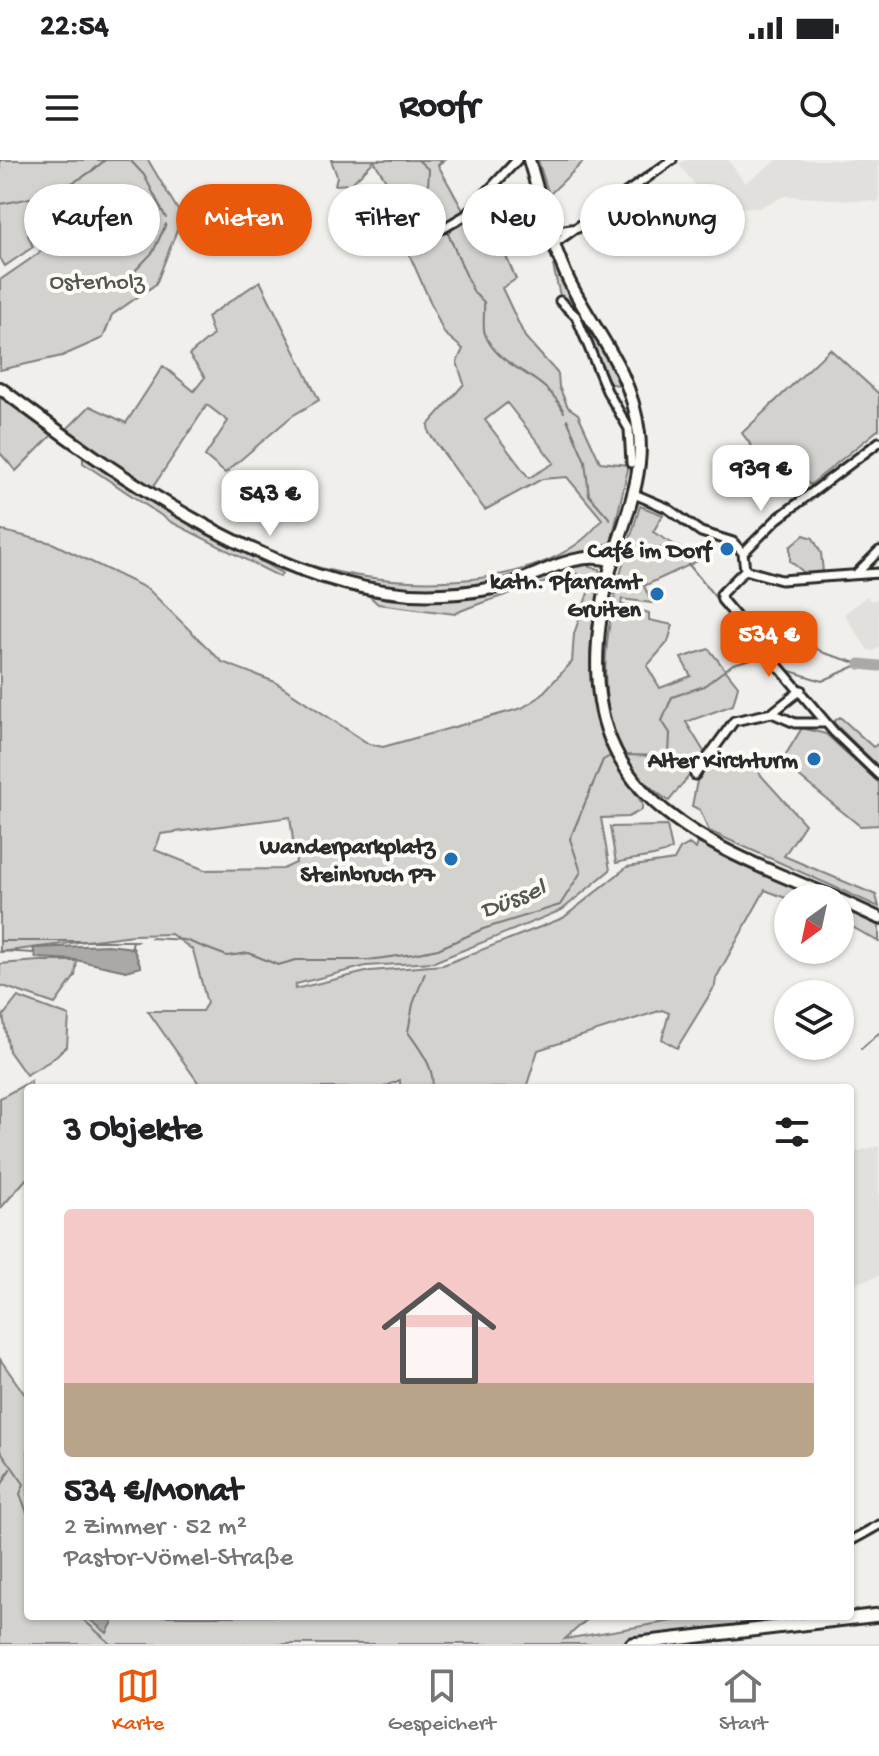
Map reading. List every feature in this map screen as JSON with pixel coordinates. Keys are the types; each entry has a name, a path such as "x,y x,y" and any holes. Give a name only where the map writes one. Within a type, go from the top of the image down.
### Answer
{"main road":[{"path":"529,160 536,184"},
{"path":"560,256 570,282 614,353 628,384 640,437 632,493 600,617 595,668 602,717 627,771 655,804 694,834 733,855 802,884"},
{"path":"0,388 58,431 184,511 256,551 326,580 393,594 445,594 506,585 584,557 613,561"},
{"path":"854,906 879,918"},
{"path":"854,1618 879,1615"},
{"path":"632,1644 836,1620"}],"street":[{"path":"446,227 466,215 517,160"},
{"path":"564,233 578,228 672,160"},
{"path":"560,301 576,316 607,391 631,434 631,463"},
{"path":"607,391 628,384"},
{"path":"743,553 777,519 878,442"},
{"path":"632,493 667,508 701,532 730,540 743,553 745,570 721,597 826,723 879,775"},
{"path":"857,573 879,551"},
{"path":"745,570 781,580 879,573"},
{"path":"759,646 775,632"},
{"path":"695,775 734,721 772,713 801,690"},
{"path":"772,713 795,723 826,723"},
{"path":"854,1539 879,1525"}],"shaded area":[{"path":"685,160 728,160 745,183 777,160 879,160 879,202 785,196 758,208 745,207 745,184 694,184 679,164"},
{"path":"867,596 871,601 879,598 879,647 873,651 868,650 844,614"},
{"path":"108,945 133,948 141,967 126,971 76,960 36,958 33,948"},
{"path":"879,1146 879,1276 854,1284 854,1152"},
{"path":"90,1620 114,1620 107,1633"}],"green space":[{"name":"Osterholz","path":"0,160 148,160 176,207 176,232 156,284 112,315 103,338 62,356 0,370 0,280 35,256 160,256 160,184 24,184 24,253 5,266 0,258"},
{"path":"331,160 444,160 438,165 462,209 462,216 453,222 456,227 462,224 462,256 506,256 516,279 502,288 525,337 558,374 559,387 568,407 578,414 600,462 629,465 611,543 591,548 589,567 599,569 601,582 593,623 591,672 599,718 607,740 616,762 642,803 642,810 628,817 601,818 610,870 562,910 434,962 366,966 296,984 295,989 370,971 443,965 563,918 627,867 674,860 680,849 689,844 696,849 698,843 788,884 774,884 774,894 765,890 716,978 715,986 677,1048 662,1039 669,1013 662,1010 538,1050 527,1084 400,1084 400,1080 391,1084 199,1084 148,1011 202,1011 207,1003 193,950 171,934 133,935 0,952 0,530 52,543 148,589 222,662 275,682 369,744 383,747 522,708 538,698 572,662 574,634 592,581 575,573 455,614 378,604 355,583 284,561 282,554 316,567 403,581 451,581 497,575 539,564 575,545 602,519 567,477 542,479 485,510 429,433 428,425 464,384 457,362 463,349 444,333 410,256 446,256 446,184 388,184 374,161 351,184 335,184 337,176","holes":["507,403 554,463 529,478 485,420","290,817 296,863 283,869 205,870 155,850 161,834"]},
{"path":"538,160 585,160 560,184 546,184"},
{"path":"556,264 622,379 619,385 605,383 572,299 561,300 553,266"},
{"path":"260,281 319,400 292,416 225,473 205,456 228,421 207,405 153,487 65,431 90,406 126,423 163,366 194,391 205,377 189,355 213,335 207,317"},
{"path":"830,349 879,394 879,429 810,485 776,451 763,461 742,433"},
{"path":"0,396 52,435 16,471 0,453"},
{"path":"83,456 177,516 282,573 280,577 171,522 83,463"},
{"path":"640,506 663,515 653,532 700,560 644,586 652,603 622,599 621,604 649,613 649,620 673,625 668,642 647,666 660,688 691,676 681,658 709,649 738,686 733,705 686,722 706,755 669,801 637,773 617,740 607,703 605,663 610,623 618,582"},
{"path":"804,535 813,538 821,553 823,572 806,574 790,561 790,547"},
{"path":"840,717 873,747 879,743 879,767 833,722"},
{"path":"802,728 826,734 879,783 879,825 860,826 797,775 783,759"},
{"path":"708,759 738,770 748,761 805,824 784,856 850,884 828,884 709,831 700,810 692,806 697,781"},
{"path":"667,826 672,849 659,855 616,863 610,827"},
{"path":"854,886 876,895 879,907 854,896"},
{"path":"854,914 879,926 879,942 854,928"},
{"path":"77,961 75,976 55,1004 0,985 0,964"},
{"path":"18,997 69,1016 67,1046 50,1061 26,1075 9,1051 3,1016"},
{"path":"24,1085 24,1182 0,1209 0,1098"},
{"path":"0,1359 24,1393 24,1620 586,1620 565,1639 678,1620 747,1620 748,1623 699,1644 0,1644"}],"waterway":[{"path":"0,204 56,190 82,177 105,160"},
{"path":"130,160 144,175 166,218"},
{"path":"418,160 429,170 428,184"},
{"path":"132,274 153,252 166,224"},
{"path":"447,231 474,293 484,302 484,331 491,346 545,388 564,412"},
{"path":"567,419 585,461 589,495 610,519"},
{"path":"643,548 660,548 686,561 757,649"},
{"path":"778,635 797,637 824,653 860,664"},
{"name":"Düssel","path":"622,755 669,756 670,733 662,721 672,697 704,686 733,664 759,657"},
{"name":"Düssel","path":"787,670 822,681 860,664"},
{"name":"Düssel","path":"860,664 879,666"},
{"name":"Düssel","path":"151,938 185,940 227,956 249,953 278,965 296,960 368,960 438,949 483,929 560,905 581,872 570,839 603,760 612,755"},
{"name":"Düssel","path":"0,941 138,941"},
{"path":"131,949 133,941"},
{"path":"0,951 34,953"},
{"path":"425,973 413,1004 408,1032 429,1065 432,1084"},
{"path":"861,1049 879,1033"},
{"path":"0,1450 24,1484"},
{"path":"0,1488 10,1469"},
{"path":"24,1484 20,1494 24,1504"},
{"path":"84,1620 111,1644"}],"place":[{"name":"Café im Dorf","path":"727,549"},
{"name":"kath. Pfarramt Gruiten","path":"657,594"},
{"name":"Alter Kirchturm","path":"814,759"},
{"name":"Wanderparkplatz Steinbruch P7","path":"451,859"}]}
